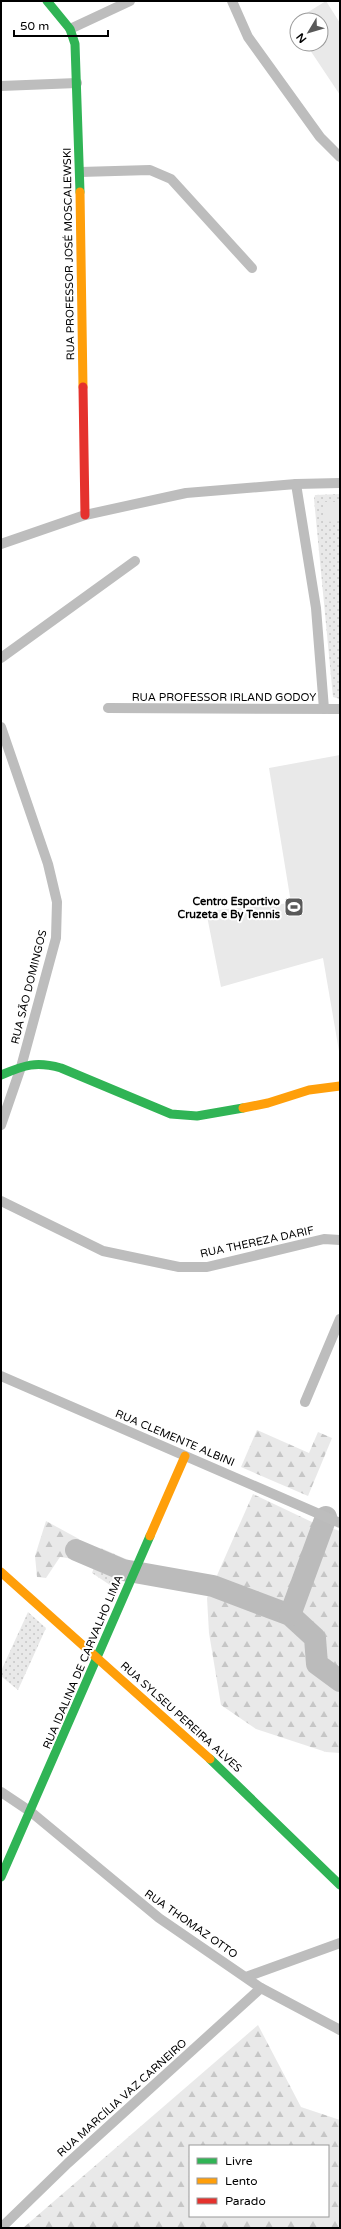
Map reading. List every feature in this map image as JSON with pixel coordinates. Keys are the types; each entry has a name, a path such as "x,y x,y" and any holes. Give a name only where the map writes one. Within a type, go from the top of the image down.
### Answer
{"street":[{"name":"RUA PROFESSOR JOSÉ MOSCALEWSKI","path":"47,1 70,29 75,44 78,83 85,515"},
{"path":"70,29 130,1"},
{"path":"232,1 248,37 320,137 340,157"},
{"path":"1,86 78,83"},
{"path":"80,172 150,170 170,179 252,268"},
{"path":"1,544 85,515 186,493 296,484 340,483"},
{"path":"296,484 316,608 324,709"},
{"path":"1,658 135,561"},
{"name":"RUA PROFESSOR IRLAND GODOY","path":"108,708 340,710"},
{"name":"RUA SÃO DOMINGOS","path":"1,727 48,864 57,902 56,938 21,1068 3,1110 1,1125"},
{"path":"1,1075 21,1068 43,1063 61,1068 146,1106 171,1114 197,1116 268,1103 309,1090 340,1086"},
{"name":"RUA THEREZA DARIF","path":"1,1201 103,1250 179,1266 207,1267 324,1239 340,1240"},
{"path":"305,1402 340,1318"},
{"name":"RUA CLEMENTE ALBINI","path":"1,1376 340,1523"},
{"name":"RUA IDALINA DE CARVALHO LIMA","path":"1,1878 185,1456"},
{"name":"RUA SYLSEU PEREIRA ALVES","path":"1,1572 98,1657 277,1820 340,1885"},
{"name":"RUA THOMAZ OTTO","path":"1,1792 31,1812 159,1918 261,1988 340,2030"},
{"path":"246,1977 340,1943"},
{"name":"RUA MARCÍLIA VAZ CARNEIRO","path":"1,2228 68,2163 261,1988"}],"green space":[{"path":"326,1 340,23 340,95 311,52 329,52 329,12 308,12"},
{"path":"340,494 340,699 333,697 314,499 315,495"},
{"path":"325,502 340,502 340,521 325,522"},
{"name":"Centro Esportivo Cruzeta e By Tennis","path":"340,755 340,1057 323,958 221,987 206,911 291,903 269,768"},
{"path":"257,1430 309,1453 318,1432 332,1438 308,1496 241,1467"},
{"path":"253,1494 314,1523 340,1531 340,1753 326,1752 256,1729 221,1705 209,1633 207,1598"},
{"path":"46,1521 79,1539 74,1559 60,1557 46,1578 37,1577 35,1556"},
{"path":"101,1548 128,1560 116,1589 92,1573"},
{"path":"28,1612 46,1628 18,1690 1,1676 1,1671"},
{"path":"258,2025 301,2107 340,2120 340,2228 23,2228"}],"waterway":[{"path":"290,1615 326,1517"},
{"path":"76,1550 123,1570 213,1586 290,1615 315,1638 317,1664 340,1681"}],"traffic: fast":[{"path":"47,1 70,29 75,44 80,192"},
{"path":"1,1075 31,1065 52,1066 61,1068 171,1114 197,1116 243,1108"},
{"path":"1,1877 150,1536"},
{"path":"210,1759 340,1885"}],"traffic: slow":[{"path":"80,192 83,387"},
{"path":"243,1108 268,1103 309,1090 340,1086"},
{"path":"150,1536 185,1456"},
{"path":"1,1572 210,1759"}],"traffic: jam":[{"path":"83,387 85,515"}],"place":[{"name":"Centro Esportivo Cruzeta e By Tennis","path":"294,907"}]}
